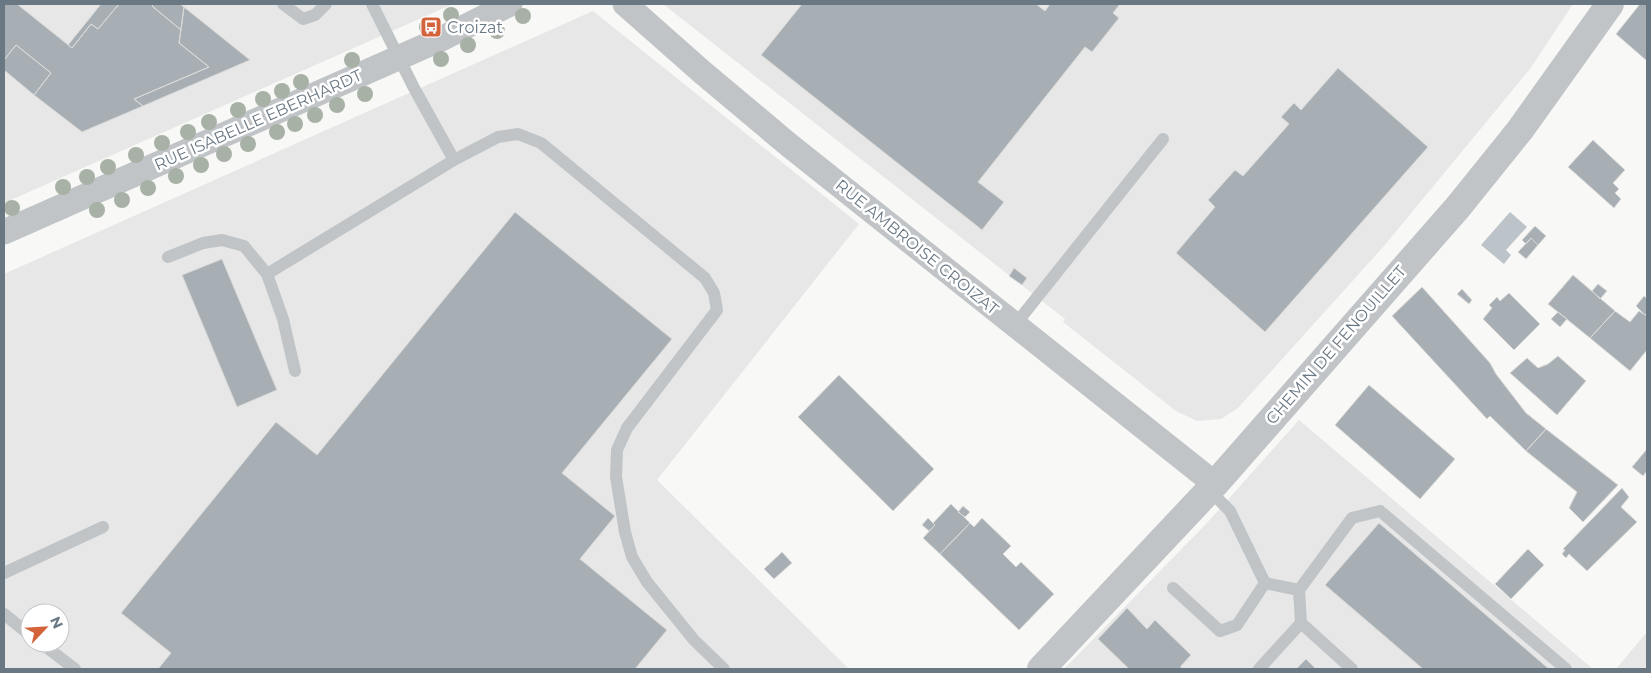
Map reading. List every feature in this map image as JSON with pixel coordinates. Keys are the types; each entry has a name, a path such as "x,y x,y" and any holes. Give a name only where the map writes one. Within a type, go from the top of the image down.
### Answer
{"street":[{"name":"RUE ISABELLE EBERHARDT","path":"4,232 400,58 510,4"},
{"name":"RUE AMBROISE CROIZAT","path":"625,4 789,146 1015,326 1212,487"},
{"name":"CHEMIN DE FENOUILLET","path":"1041,669 1212,487 1458,207 1520,130 1610,4"}],"lane":[{"path":"282,4 303,19 315,15 326,4"},
{"path":"372,4 414,88 454,160"},
{"path":"267,274 454,160 498,137 518,134 541,143 706,278 714,293 717,310 627,428 618,450 616,476 632,557 647,582 694,640 724,669"},
{"path":"1015,326 1163,139"},
{"path":"168,257 203,243 222,240 244,246 267,274 283,319 295,371"},
{"path":"1212,487 1230,511 1265,583"},
{"path":"1352,669 1301,623 1299,590 1352,518 1380,511 1566,669"},
{"path":"4,573 104,528"},
{"path":"1173,588 1220,631 1237,625 1265,583"},
{"path":"1265,583 1299,590"},
{"path":"4,614 20,627"},
{"path":"1259,669 1301,623"},
{"path":"54,653 75,669"}],"shaded area":[{"path":"4,4 453,4 4,203"},
{"path":"663,4 1573,4 1530,69 1384,246 1238,408 1221,419 1197,421 1176,411 1063,322 1065,319"},
{"path":"593,11 859,224 657,480 849,669 8,669 4,666 4,274"},
{"path":"1510,212 1527,227 1506,250 1511,255 1504,264 1481,245"},
{"path":"1299,420 1593,669 1064,669 1207,523"},
{"path":"1647,632 1647,669 1616,669"}],"building":[{"path":"4,4 17,4 72,48 91,24 98,29 119,4 154,4 152,6 181,30 179,43 209,67 134,99 143,106 82,132 34,95 51,73 16,45 4,60"},
{"path":"101,4 119,4 98,29 91,24 72,48 68,45"},
{"path":"154,4 180,4 184,7 181,30 152,6"},
{"path":"802,4 1036,4 1045,11 1050,4 1120,4 1113,13 1119,18 1092,52 1085,47 978,182 1004,202 982,230 761,55"},
{"path":"1640,4 1647,6 1647,61 1616,34"},
{"path":"184,7 250,60 143,106 134,99 209,67 179,43"},
{"path":"16,45 51,73 34,95 4,70 4,60"},
{"path":"1338,68 1428,147 1265,332 1176,253 1215,207 1208,200 1235,170 1243,176 1289,124 1281,117 1294,103 1301,110"},
{"path":"1593,140 1625,170 1613,183 1619,189 1615,193 1621,199 1614,208 1568,167"},
{"path":"515,212 672,339 562,473 615,516 580,559 667,630 635,669 158,669 171,653 121,613 276,422 317,455"},
{"path":"1535,226 1546,236 1538,245 1531,238 1526,244 1522,240"},
{"path":"1531,238 1538,245 1526,259 1518,252"},
{"path":"222,259 277,390 237,407 182,275"},
{"path":"1014,268 1027,278 1022,285 1009,276"},
{"path":"1573,275 1615,311 1590,338 1548,304"},
{"path":"1598,284 1607,291 1600,299 1592,291"},
{"path":"1422,287 1490,363 1496,374 1526,413 1546,429 1526,451 1490,416 1487,419 1392,316"},
{"path":"1462,289 1472,300 1469,304 1457,294"},
{"path":"1509,293 1540,324 1514,350 1483,319 1492,308 1489,305 1497,297 1500,301"},
{"path":"1644,296 1647,299 1647,313 1645,315 1636,306"},
{"path":"1615,311 1630,322 1639,311 1647,316 1647,350 1630,371 1590,338"},
{"path":"1558,312 1567,319 1560,327 1551,319"},
{"path":"1558,356 1586,381 1557,415 1510,373 1527,358 1538,368 1548,364"},
{"path":"839,375 934,469 893,511 798,417"},
{"path":"1369,385 1455,459 1420,499 1335,425"},
{"path":"1546,429 1618,485 1583,522 1569,508 1577,492 1526,451"},
{"path":"1647,449 1647,471 1643,476 1632,467"},
{"path":"1622,488 1629,497 1621,507 1637,522 1587,571 1569,554 1566,558 1562,554 1565,550 1563,549"},
{"path":"951,504 970,523 940,554 923,538 935,525 933,523"},
{"path":"963,506 970,512 965,517 958,512"},
{"path":"928,518 935,525 929,531 922,525"},
{"path":"982,518 1011,546 1003,554 1016,567 1021,562 1054,594 1019,630 940,554 970,523 974,527"},
{"path":"1379,523 1549,669 1423,669 1325,585"},
{"path":"1528,549 1544,565 1511,599 1495,584"},
{"path":"782,552 792,563 774,579 764,569"},
{"path":"1127,608 1147,629 1155,620 1191,655 1181,666 1181,669 1129,669 1098,639"},
{"path":"1306,659 1316,669 1296,669"}],"place":[{"name":"Croizat","path":"431,27"}]}
